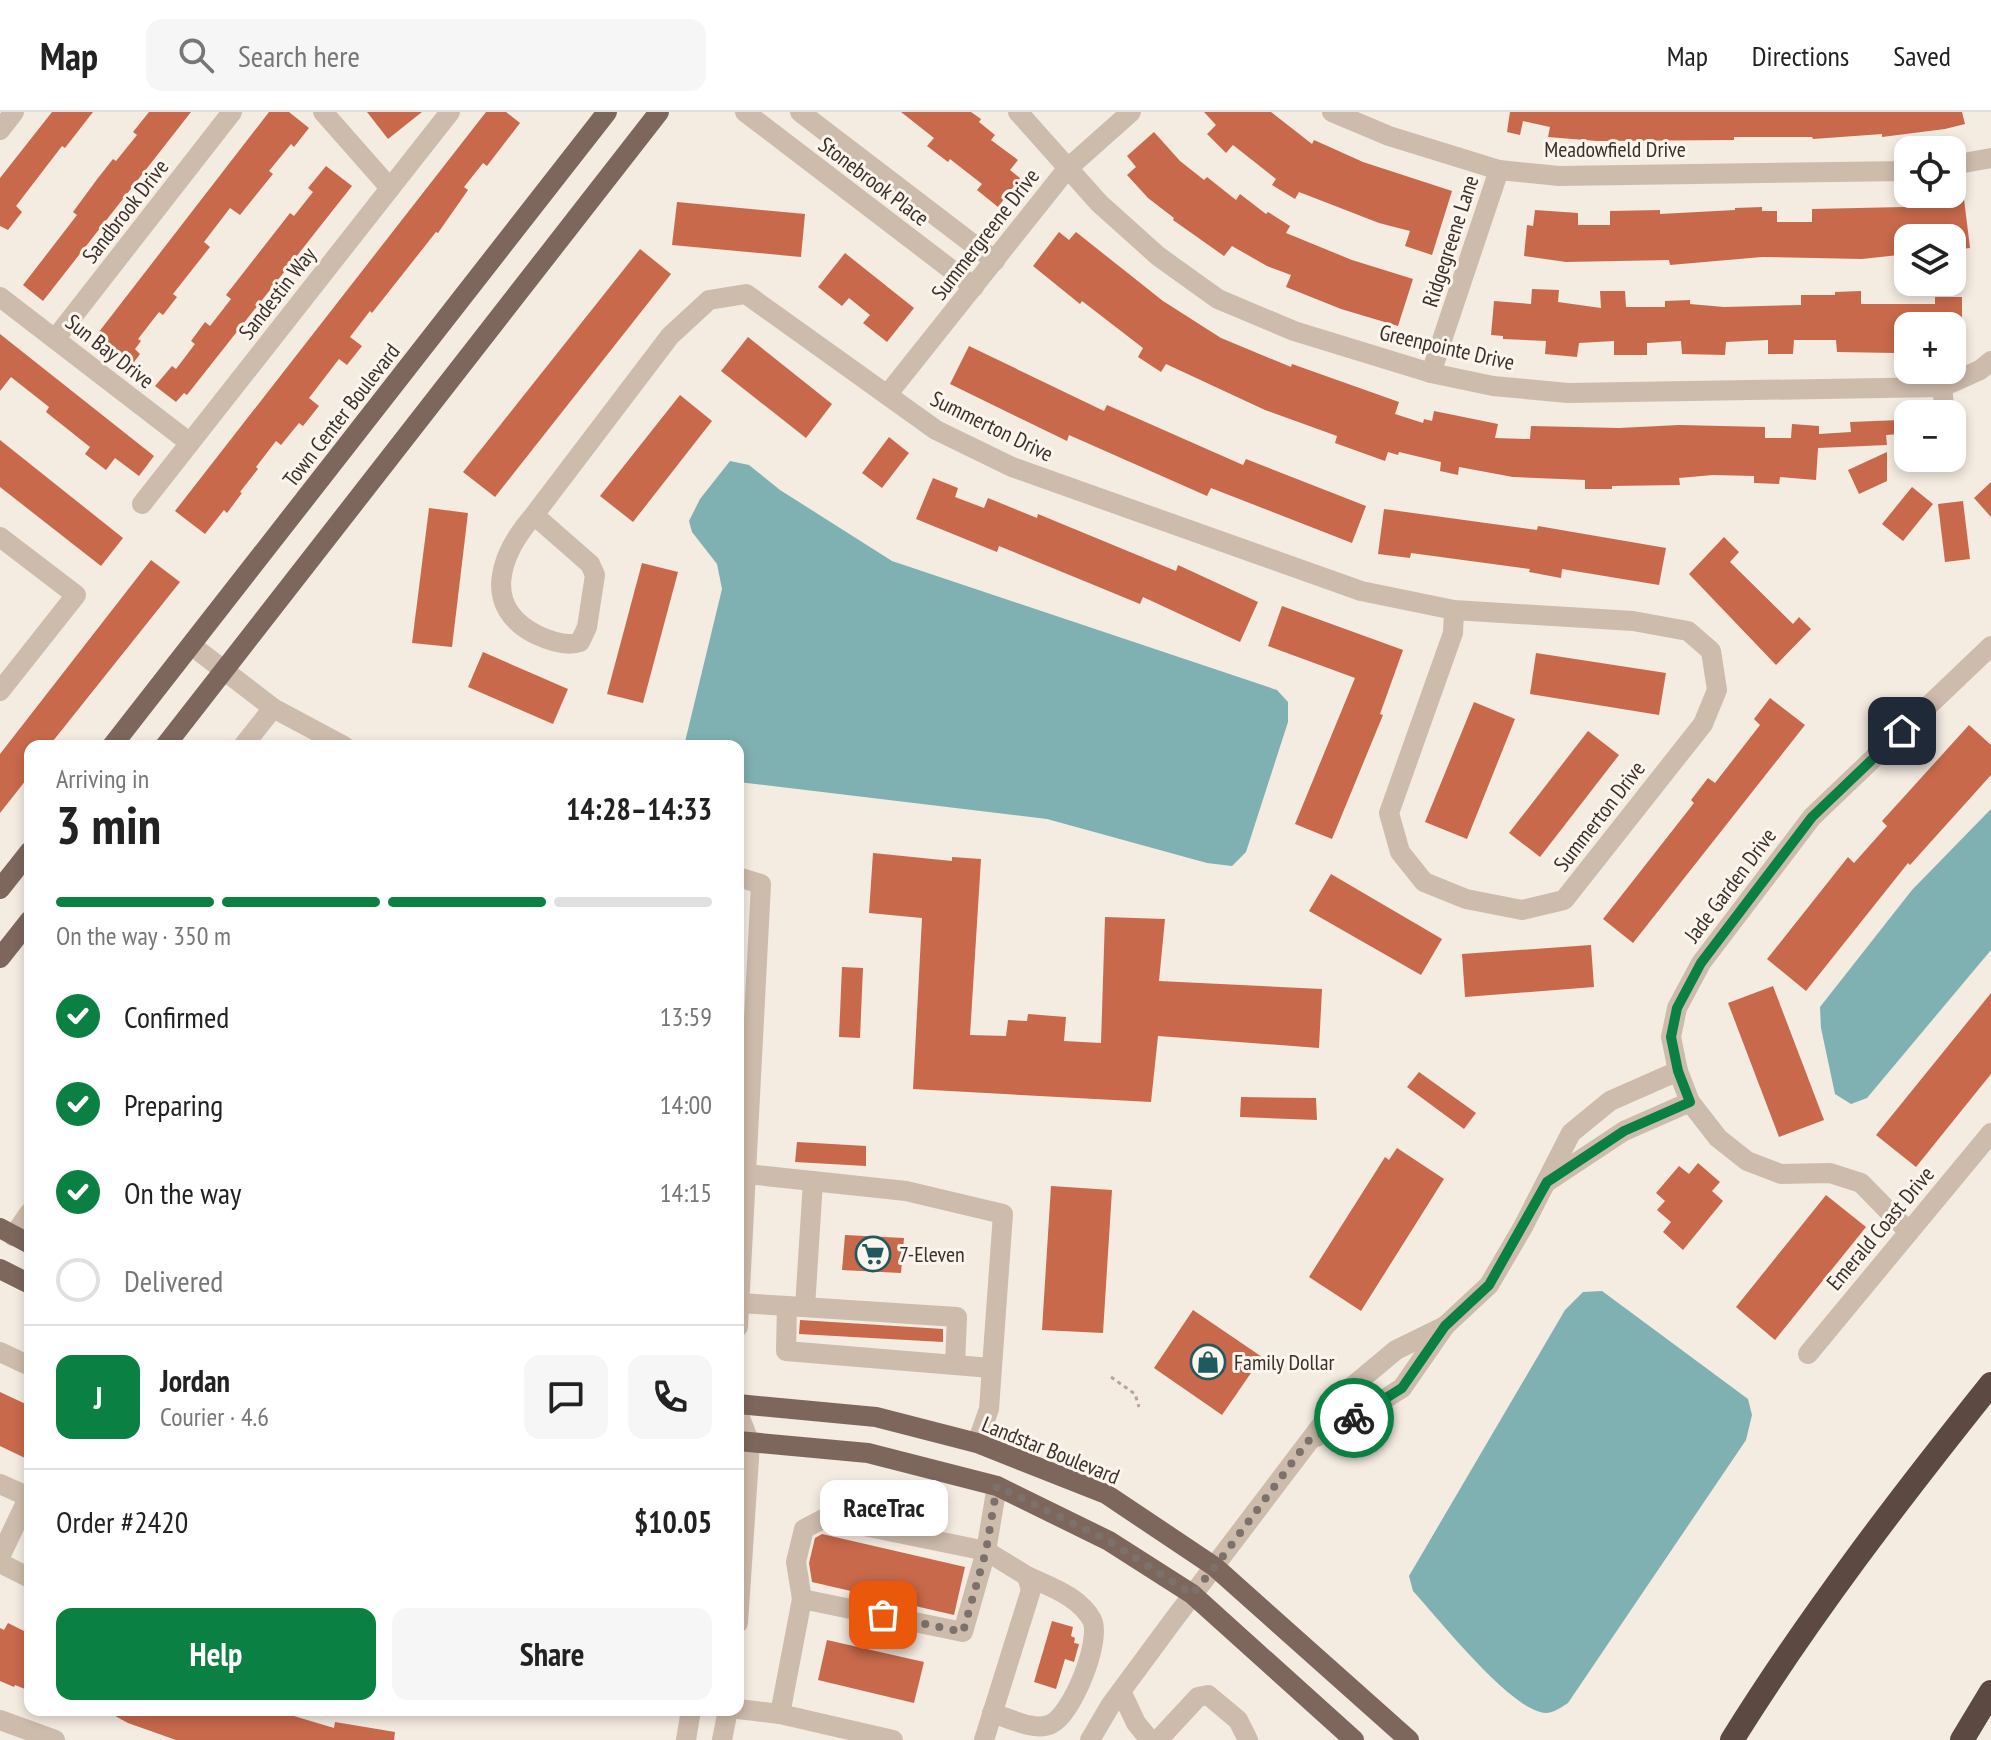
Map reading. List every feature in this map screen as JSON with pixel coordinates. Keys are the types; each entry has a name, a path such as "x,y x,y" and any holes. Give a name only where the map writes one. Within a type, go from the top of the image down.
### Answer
{"highway":[{"path":"1732,1740 1768,1681 1869,1538 1991,1384"},
{"path":"1962,1740 1991,1692"}],"main road":[{"name":"Town Center Boulevard","path":"117,740 607,112"},
{"path":"170,740 659,112"},
{"path":"0,889 24,859"},
{"path":"0,958 24,928"},
{"path":"0,1269 24,1281"},
{"name":"Landstar Boulevard","path":"744,1405 876,1417 977,1443 1106,1494 1215,1567 1409,1740"},
{"path":"744,1442 868,1453 997,1486 1109,1541 1192,1594 1354,1740"}],"street":[{"path":"0,130 14,112"},
{"name":"Sandbrook Drive","path":"55,339 232,112"},
{"path":"323,112 390,188"},
{"name":"Sandestin Way","path":"142,504 450,112"},
{"name":"Stonebrook Place","path":"745,112 974,287"},
{"name":"Stonebrook Place","path":"800,112 995,261"},
{"name":"Greenpointe Drive","path":"1018,112 1099,203 1158,256 1218,299 1294,331 1431,373 1493,386 1568,393 1942,387 1980,370 1991,361"},
{"name":"Summergreene Drive","path":"887,395 1067,169 1131,112"},
{"name":"Meadowfield Drive","path":"1332,112 1389,136 1499,170 1559,176 1894,171"},
{"path":"1966,163 1991,159"},
{"name":"Ridgegreene Lane","path":"1431,373 1499,170"},
{"name":"Summerton Drive","path":"534,515 590,564 595,575 587,627 580,642 571,645 543,638 521,627 503,604 503,564 519,532 670,336 709,300 746,294 936,430 1012,467 1361,591 1454,610 1633,621 1688,631 1711,651 1717,690 1703,724 1564,900 1522,910 1466,899 1424,882 1400,852 1389,813 1453,633 1454,610"},
{"name":"Sun Bay Drive","path":"0,297 190,443"},
{"path":"1942,387 1943,400"},
{"path":"0,537 76,595 0,691"},
{"path":"191,645 273,708 333,740"},
{"name":"Jade Garden Drive","path":"1908,1231 1861,1183 1830,1173 1781,1174 1747,1161 1718,1138 1690,1102 1678,1071 1671,1037 1677,1008 1701,963 1812,817 1991,646"},
{"path":"248,740 273,708"},
{"path":"744,879 761,884 748,927 744,1088"},
{"path":"1308,1441 1363,1413 1402,1388 1445,1326 1489,1285 1571,1133 1610,1101 1678,1071"},
{"path":"1610,1101 1624,1131"},
{"path":"1547,1182 1624,1131 1690,1102"},
{"name":"Emerald Coast Drive","path":"1808,1354 1991,1133"},
{"path":"744,1173 906,1191 1003,1214 989,1409 977,1443"},
{"path":"813,1181 796,1306 786,1351 991,1368"},
{"path":"744,1303 957,1317 955,1365"},
{"path":"1090,1740 1121,1691 1192,1594 1348,1390 1396,1350 1445,1326"},
{"path":"0,1352 24,1363"},
{"path":"0,1484 24,1494"},
{"path":"802,1599 963,1632 986,1551 997,1486"},
{"path":"780,1714 802,1599 796,1562 804,1529 825,1518 986,1551 1070,1597 1086,1612 1094,1623 1093,1644 1068,1710 1053,1724 1040,1727 992,1713"},
{"path":"0,1557 23,1527"},
{"path":"0,1563 24,1575"},
{"path":"984,1740 1031,1590 1027,1576"},
{"path":"1121,1691 1136,1723 1150,1740"},
{"path":"1158,1740 1198,1697 1208,1695 1238,1720 1248,1740"},
{"path":"744,1710 780,1714 893,1740"},
{"path":"686,1740 689,1716"},
{"path":"722,1740 727,1716"},
{"path":"9,1729 55,1740"}],"path":[{"path":"1111,1377 1135,1394 1139,1407"}],"water":[{"path":"730,461 749,465 780,490 892,561 1277,690 1288,702 1288,722 1246,852 1232,866 1207,863 1047,819 744,783 744,740 685,740 722,589 717,564 692,532 689,521 700,499"},
{"path":"1991,809 1991,950 1867,1098 1851,1104 1835,1094 1821,1028 1820,1007 1912,890"},
{"path":"1602,1291 1748,1399 1752,1415 1746,1440 1568,1703 1546,1713 1532,1709 1514,1697 1476,1662 1413,1591 1409,1576 1565,1310 1583,1292"}],"building":[{"path":"52,112 93,112 65,148 62,146 16,206 22,212 8,230 0,226 0,178"},
{"path":"149,112 191,112 43,301 23,285 77,215 73,212 98,178 137,135 133,132"},
{"path":"269,112 289,112 309,128 269,171 273,174 240,215 230,208 204,242 210,247 173,294 177,297 163,315 159,312 138,339 141,341 135,349 140,354 132,365 95,337"},
{"path":"367,112 422,112 388,139"},
{"path":"486,112 506,112 520,123 487,166 483,163 464,187 468,190 438,233 350,337 362,346 347,365 339,359 309,398 319,406 303,426 299,423 281,445 276,441 227,513 224,510 205,534 175,511"},
{"path":"901,112 971,112 995,135 991,140 1018,160 1010,170 1020,178 998,207 977,190 982,184 927,146 934,138"},
{"path":"1204,112 1271,112 1312,144 1314,140 1363,162 1452,191 1432,255 1405,246 1410,231 1379,223 1299,192 1295,199 1272,185 1276,179 1233,145 1226,153 1207,134 1216,125"},
{"path":"1510,112 1962,112 1965,124 1882,137 1882,134 1813,139 1734,137 1734,140 1597,141 1548,137 1550,127 1523,121 1520,135 1507,132"},
{"path":"1154,132 1180,161 1204,180 1207,177 1236,200 1240,194 1266,214 1268,212 1290,226 1286,233 1352,260 1413,279 1398,326 1341,309 1286,287 1291,275 1267,266 1232,246 1224,256 1173,220 1127,175 1136,167 1127,156"},
{"path":"326,166 352,186 187,395 184,393 176,402 155,386 172,366 176,369 195,344 191,341 205,322 210,326 231,299 226,295 290,213 294,216 313,192 308,188"},
{"path":"677,202 805,214 801,257 672,245"},
{"path":"1762,207 1762,211 1777,211 1777,222 1812,222 1812,209 1965,208 1970,248 1966,248 1966,224 1894,224 1894,256 1862,259 1762,257 1670,265 1669,260 1566,262 1524,256 1527,225 1533,226 1535,210 1578,213 1578,225 1610,225 1610,211 1660,210 1660,214"},
{"path":"1059,232 1069,240 1076,232 1163,301 1221,338 1291,367 1292,364 1399,402 1395,414 1423,423 1424,419 1432,421 1434,411 1498,424 1495,438 1530,439 1531,426 1619,428 1679,425 1765,427 1765,438 1791,438 1792,424 1819,426 1819,434 1851,432 1850,422 1894,420 1894,434 1886,435 1887,445 1818,448 1816,480 1780,477 1779,484 1754,483 1754,476 1713,475 1679,478 1680,485 1585,489 1585,480 1513,477 1459,467 1458,475 1440,471 1441,462 1399,452 1398,455 1388,452 1385,461 1335,443 1337,436 1265,410 1166,364 1161,372 1138,357 1143,348 1033,266"},
{"path":"640,249 671,274 495,497 463,472"},
{"path":"845,253 914,308 887,342 863,323 870,315 849,298 842,306 818,287"},
{"path":"1532,289 1559,290 1558,302 1601,308 1600,291 1625,291 1626,307 1665,307 1665,301 1690,300 1690,304 1724,307 1801,305 1801,295 1861,291 1861,304 1935,304 1935,297 1962,297 1962,312 1894,312 1894,353 1837,352 1836,340 1794,340 1793,354 1768,354 1768,340 1726,342 1725,355 1682,354 1681,341 1647,343 1647,355 1614,355 1614,341 1579,343 1577,357 1545,354 1546,341 1503,339 1503,336 1491,335 1494,301 1531,304"},
{"path":"0,334 154,456 139,476 115,458 106,470 85,454 90,447 46,412 49,407 11,377 0,391"},
{"path":"748,337 832,404 806,438 721,371"},
{"path":"969,346 1104,411 1107,405 1243,465 1246,459 1366,506 1352,543 1211,488 1207,496 1069,435 1067,441 950,384"},
{"path":"680,395 712,421 633,522 600,496"},
{"path":"889,437 909,453 882,488 862,473"},
{"path":"0,440 123,538 101,566 0,487"},
{"path":"1887,452 1887,481 1859,494 1848,470"},
{"path":"933,478 958,488 955,497 984,508 988,498 1037,518 1038,514 1176,571 1178,565 1258,602 1240,642 1143,597 1140,604 999,546 997,552 916,519"},
{"path":"1991,482 1991,517 1974,498"},
{"path":"1912,487 1933,504 1903,541 1882,524"},
{"path":"1963,501 1970,559 1945,562 1938,504"},
{"path":"429,508 468,513 452,647 412,643"},
{"path":"1384,509 1537,530 1538,526 1666,548 1659,585 1562,569 1561,578 1529,572 1530,569 1411,553 1410,558 1378,554"},
{"path":"1724,537 1739,552 1730,562 1793,624 1799,617 1811,629 1776,665 1689,574"},
{"path":"151,560 180,582 54,740 24,740 24,783 0,813 0,754"},
{"path":"642,563 678,572 643,703 607,694"},
{"path":"1282,606 1403,650 1380,714 1383,715 1332,839 1295,824 1355,678 1268,646"},
{"path":"483,652 568,689 553,724 468,687"},
{"path":"1536,653 1666,673 1659,715 1530,694"},
{"path":"1770,698 1805,725 1633,943 1603,919 1694,803 1691,800 1708,778 1715,783 1760,725 1754,719"},
{"path":"1474,702 1515,719 1467,839 1425,822"},
{"path":"1969,725 1991,745 1991,775 1910,865 1908,863 1806,991 1767,959 1848,857 1854,863 1887,826 1882,821"},
{"path":"1588,731 1619,755 1540,857 1509,833"},
{"path":"873,853 952,861 952,857 981,859 970,1035 1006,1036 1008,1020 1027,1021 1028,1014 1066,1017 1064,1041 1101,1043 1105,917 1165,919 1159,981 1322,989 1319,1048 1158,1036 1151,1102 913,1089 922,918 869,913"},
{"path":"1331,874 1442,939 1421,975 1309,911"},
{"path":"1591,945 1594,987 1465,997 1462,954"},
{"path":"842,967 863,968 860,1038 839,1037"},
{"path":"1773,986 1824,1120 1779,1137 1728,1003"},
{"path":"1991,993 1991,1074 1916,1167 1876,1135"},
{"path":"1419,1072 1476,1113 1464,1129 1407,1087"},
{"path":"1241,1097 1316,1098 1317,1120 1240,1117"},
{"path":"797,1142 866,1146 866,1166 795,1162"},
{"path":"1397,1148 1444,1179 1361,1311 1309,1277 1385,1157 1389,1160"},
{"path":"1698,1163 1720,1182 1712,1191 1723,1201 1683,1250 1663,1232 1671,1222 1657,1210 1665,1201 1656,1193 1679,1166 1689,1174"},
{"path":"1051,1186 1112,1190 1103,1333 1042,1330"},
{"path":"1826,1195 1866,1227 1775,1340 1736,1307"},
{"name":"7-Eleven","path":"845,1235 904,1238 901,1273 842,1270"},
{"name":"Family Dollar","path":"1193,1310 1262,1357 1222,1415 1154,1368"},
{"name":"7-Eleven","path":"800,1320 943,1329 943,1342 799,1334"},
{"path":"0,1392 24,1403 24,1458 0,1446"},
{"path":"822,1534 965,1567 954,1615 812,1582 809,1563 815,1538"},
{"path":"1052,1621 1073,1627 1071,1636 1075,1638 1074,1643 1079,1644 1074,1662 1065,1659 1056,1689 1034,1682"},
{"path":"8,1623 24,1631 24,1689 0,1681 0,1628 4,1630"},
{"path":"827,1640 924,1662 914,1703 818,1680"},
{"path":"115,1716 294,1716 334,1728 335,1722 395,1732 394,1740 176,1740"}],"way so far":[{"path":"883,1615 963,1632 986,1551 997,1486 1109,1541 1192,1594 1308,1441 1354,1418"}],"place":[{"name":"7-Eleven","path":"873,1254"},
{"name":"Family Dollar","path":"1208,1362"},
{"name":"RaceTrac","path":"883,1615"}],"route":[{"path":"1354,1418 1402,1388 1445,1326 1489,1285 1547,1182 1624,1131 1690,1102 1678,1071 1671,1037 1677,1008 1701,963 1812,817 1902,731"}]}
